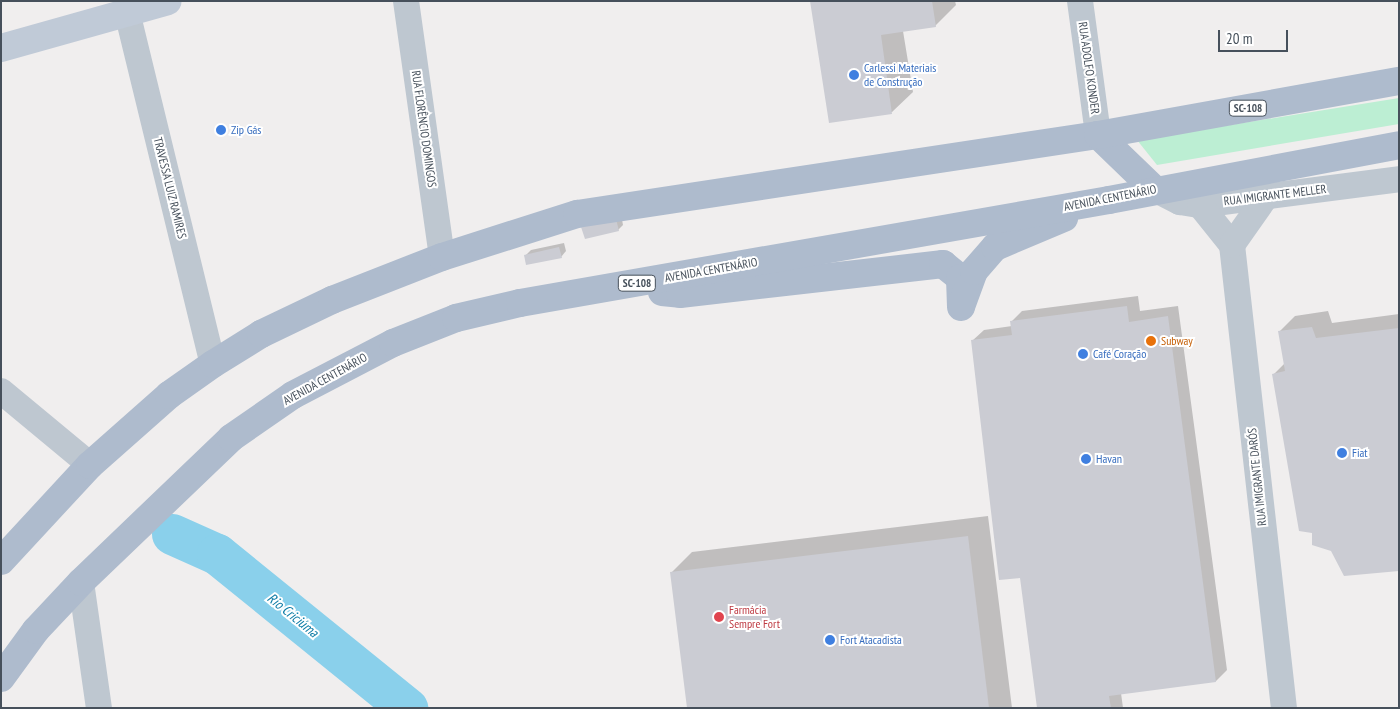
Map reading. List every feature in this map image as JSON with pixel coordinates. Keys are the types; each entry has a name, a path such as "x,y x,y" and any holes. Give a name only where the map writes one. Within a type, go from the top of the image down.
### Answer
{"main road":[{"path":"1,48 168,1"},
{"name":"SC-108","path":"1,561 90,465 169,395 213,364 261,334 332,300 442,257 577,214 1098,135 1399,81"},
{"path":"1098,135 1154,189"},
{"name":"AVENIDA CENTENÁRIO","path":"1,678 36,630 81,582 231,438 293,395 393,343 456,318 520,302 1109,200 1154,189 1399,145"},
{"path":"613,287 680,294 943,264 960,278 961,308 974,271 995,247 1109,200"}],"street":[{"name":"RUA FLORÊNCIO DOMINGOS","path":"406,1 442,257"},
{"name":"RUA ADOLFO KONDER","path":"1080,1 1098,135"},
{"name":"TRAVESSA LUIZ RAMIRES","path":"127,12 213,364"},
{"name":"RUA IMIGRANTE MELLER","path":"1154,189 1180,202 1200,205 1399,179"},
{"path":"1200,205 1232,245 1265,198"},
{"name":"RUA IMIGRANTE DARÓS","path":"1232,245 1284,708"},
{"path":"1,391 90,465"},
{"path":"81,582 99,708"}],"green space":[{"path":"1399,98 1399,124 1157,165 1137,140"}],"building":[{"name":"Carlessi Materiais de Construção","path":"810,1 932,1 936,27 881,35 892,114 829,123"},
{"path":"616,219 619,231 585,239 581,227"},
{"path":"559,247 562,258 526,265 524,255"},
{"name":"Havan","path":"1127,306 1129,322 1168,316 1216,682 1109,696 1111,708 1037,708 1020,578 999,580 971,340 1012,335 1010,321"},
{"name":"Fiat","path":"1312,327 1316,338 1399,328 1399,571 1344,576 1331,551 1312,545 1312,533 1299,531 1272,374 1285,371 1278,331"},
{"name":"Fort Atacadista","path":"968,536 989,708 687,708 670,572"}],"waterway":[{"name":"Rio Criciúma","path":"172,534 217,554 407,708"}],"place":[{"name":"Carlessi Materiais de Construção","path":"854,75"},
{"name":"Zip Gás","path":"221,130"},
{"name":"Subway","path":"1151,341"},
{"name":"Café Coração","path":"1083,354"},
{"name":"Fiat","path":"1342,453"},
{"name":"Havan","path":"1086,459"},
{"name":"Farmácia Sempre Fort","path":"719,617"},
{"name":"Fort Atacadista","path":"830,640"}]}
